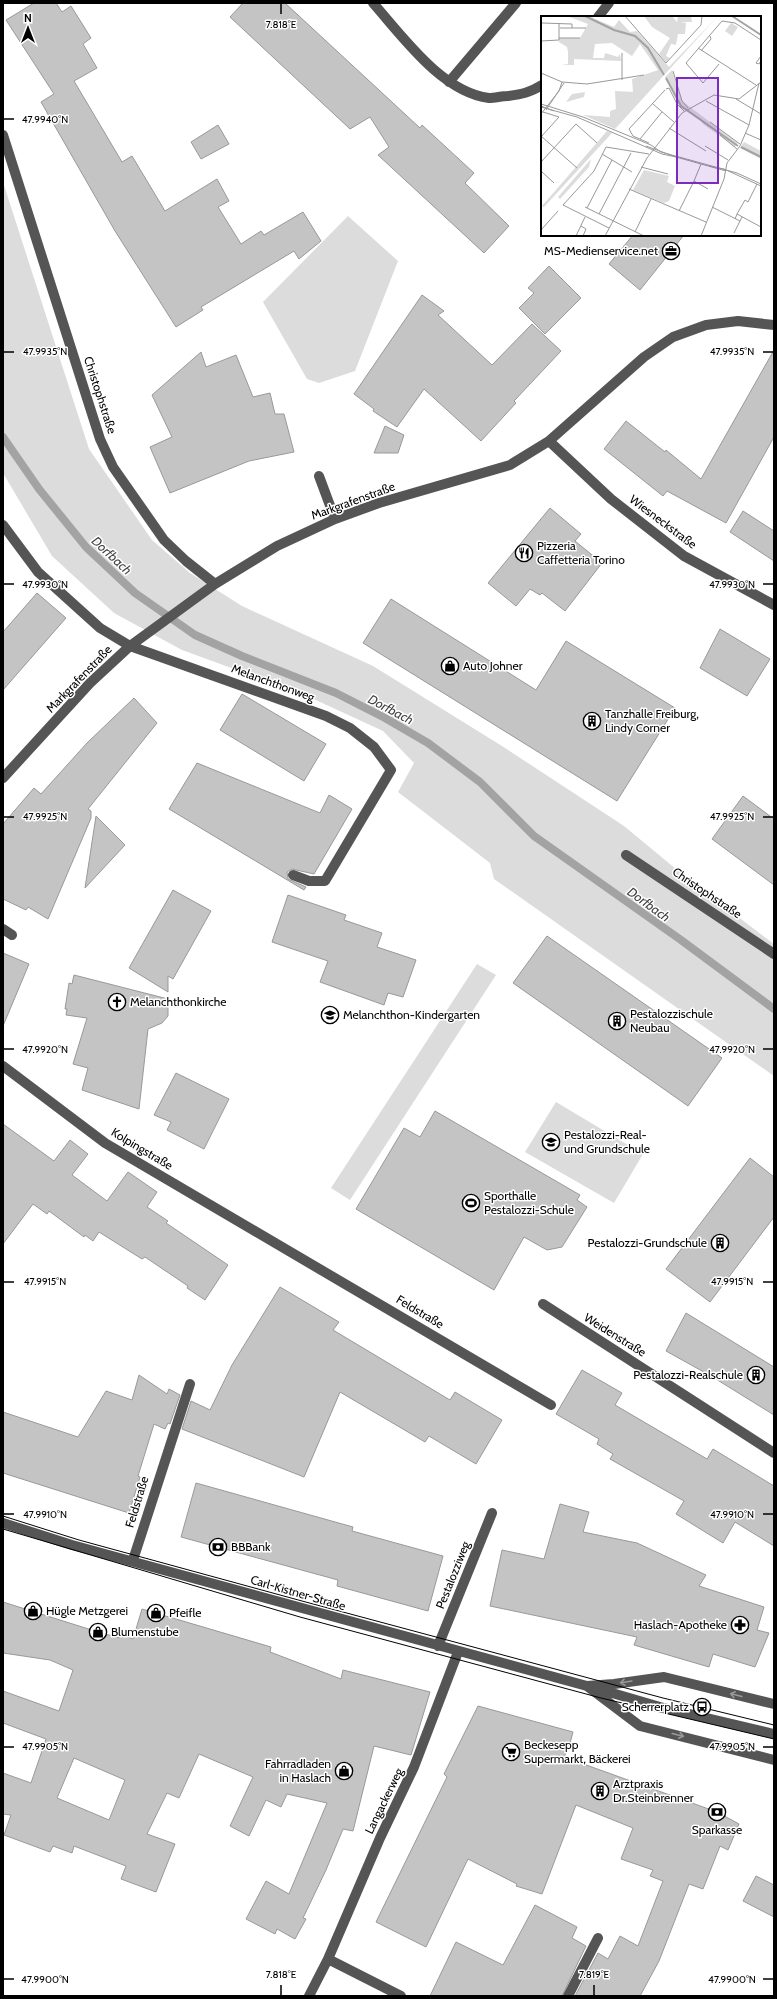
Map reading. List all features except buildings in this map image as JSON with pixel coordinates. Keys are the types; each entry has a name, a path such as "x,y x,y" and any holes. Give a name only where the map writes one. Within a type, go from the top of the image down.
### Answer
{"street":[{"path":"373,3 411,46 449,82 470,93 490,98 529,93 541,86"},
{"path":"449,82 516,3"},
{"path":"599,16 609,3"},
{"name":"Christophstraße","path":"3,135 100,439 113,467 164,540 186,561 215,584"},
{"name":"Markgrafenstraße","path":"3,778 90,683 130,646 215,584 277,546 335,519 379,503 510,465 549,441 644,357 673,337 706,325 738,321 774,325"},
{"name":"Wiesneckstraße","path":"549,441 611,499 684,556 774,605"},
{"path":"320,476 335,519"},
{"name":"Melanchthonweg","path":"3,525 38,572 100,628 130,646 326,716 350,728 374,747 391,770 325,881 309,881 293,875"},
{"name":"Christophstraße","path":"626,855 774,954"},
{"path":"3,929 12,935"},
{"name":"Kolpingstraße","path":"3,1066 105,1143 276,1242"},
{"name":"Feldstraße","path":"276,1242 551,1405"},
{"name":"Weidenstraße","path":"543,1304 774,1453"},
{"name":"Feldstraße","path":"133,1560 190,1384"},
{"name":"Pestalozziweg","path":"438,1646 492,1513"},
{"name":"Carl-Kistner-Straße","path":"3,1523 72,1545 133,1560 458,1652 587,1686 664,1677 774,1704"},
{"name":"Langackerweg","path":"308,1996 328,1959 380,1838 414,1767 458,1652"},
{"path":"587,1686 660,1706 774,1734"},
{"name":"Carl-Kistner-Straße","path":"587,1686 640,1726 774,1760"},
{"path":"568,1996 598,1938"},
{"path":"328,1959 401,1996"}],"shaded area":[{"path":"3,182 89,449 152,540 190,573 242,606 373,666 502,746 624,826 688,879 774,944 774,1076 494,879 490,863 398,792 414,763 383,731 305,695 182,650 114,613 52,556 3,473"},
{"path":"348,216 398,261 355,371 319,383 307,379 263,302"},
{"path":"477,964 496,975 350,1200 331,1188"},
{"path":"556,1102 643,1154 614,1203 525,1152"}],"waterway":[{"name":"Dorfbach","path":"3,437 39,489 86,547 135,593 195,635 242,656 336,693 385,718 428,743 480,782 534,836 681,940 774,1009"}],"tram line":[{"path":"3,1516 79,1540 302,1601 663,1698 774,1725"},
{"path":"3,1529 300,1617 601,1698 774,1739"}],"place":[{"name":"MS-Medienservice.net","path":"671,251"},
{"name":"Pizzeria Caffetteria Torino","path":"524,553"},
{"name":"Auto Johner","path":"450,666"},
{"name":"Tanzhalle Freiburg, Lindy Corner","path":"592,721"},
{"name":"Melanchthonkirche","path":"117,1002"},
{"name":"Melanchthon-Kindergarten","path":"330,1015"},
{"name":"Pestalozzischule Neubau","path":"617,1021"},
{"name":"Pestalozzi-Real- und Grundschule","path":"551,1142"},
{"name":"Sporthalle Pestalozzi-Schule","path":"471,1203"},
{"name":"Pestalozzi-Grundschule","path":"720,1243"},
{"name":"Pestalozzi-Realschule","path":"756,1375"},
{"name":"BBBank","path":"218,1547"},
{"name":"Hügle Metzgerei","path":"33,1611"},
{"name":"Pfeifle","path":"156,1613"},
{"name":"Haslach-Apotheke","path":"740,1625"},
{"name":"Blumenstube","path":"98,1632"},
{"name":"Scherrerplatz","path":"702,1707"},
{"name":"Beckesepp Supermarkt, Bäckerei","path":"511,1752"},
{"name":"Fahrradladen in Haslach","path":"344,1771"},
{"name":"Arztpraxis Dr.Steinbrenner","path":"600,1791"},
{"name":"Sparkasse","path":"717,1812"}]}
